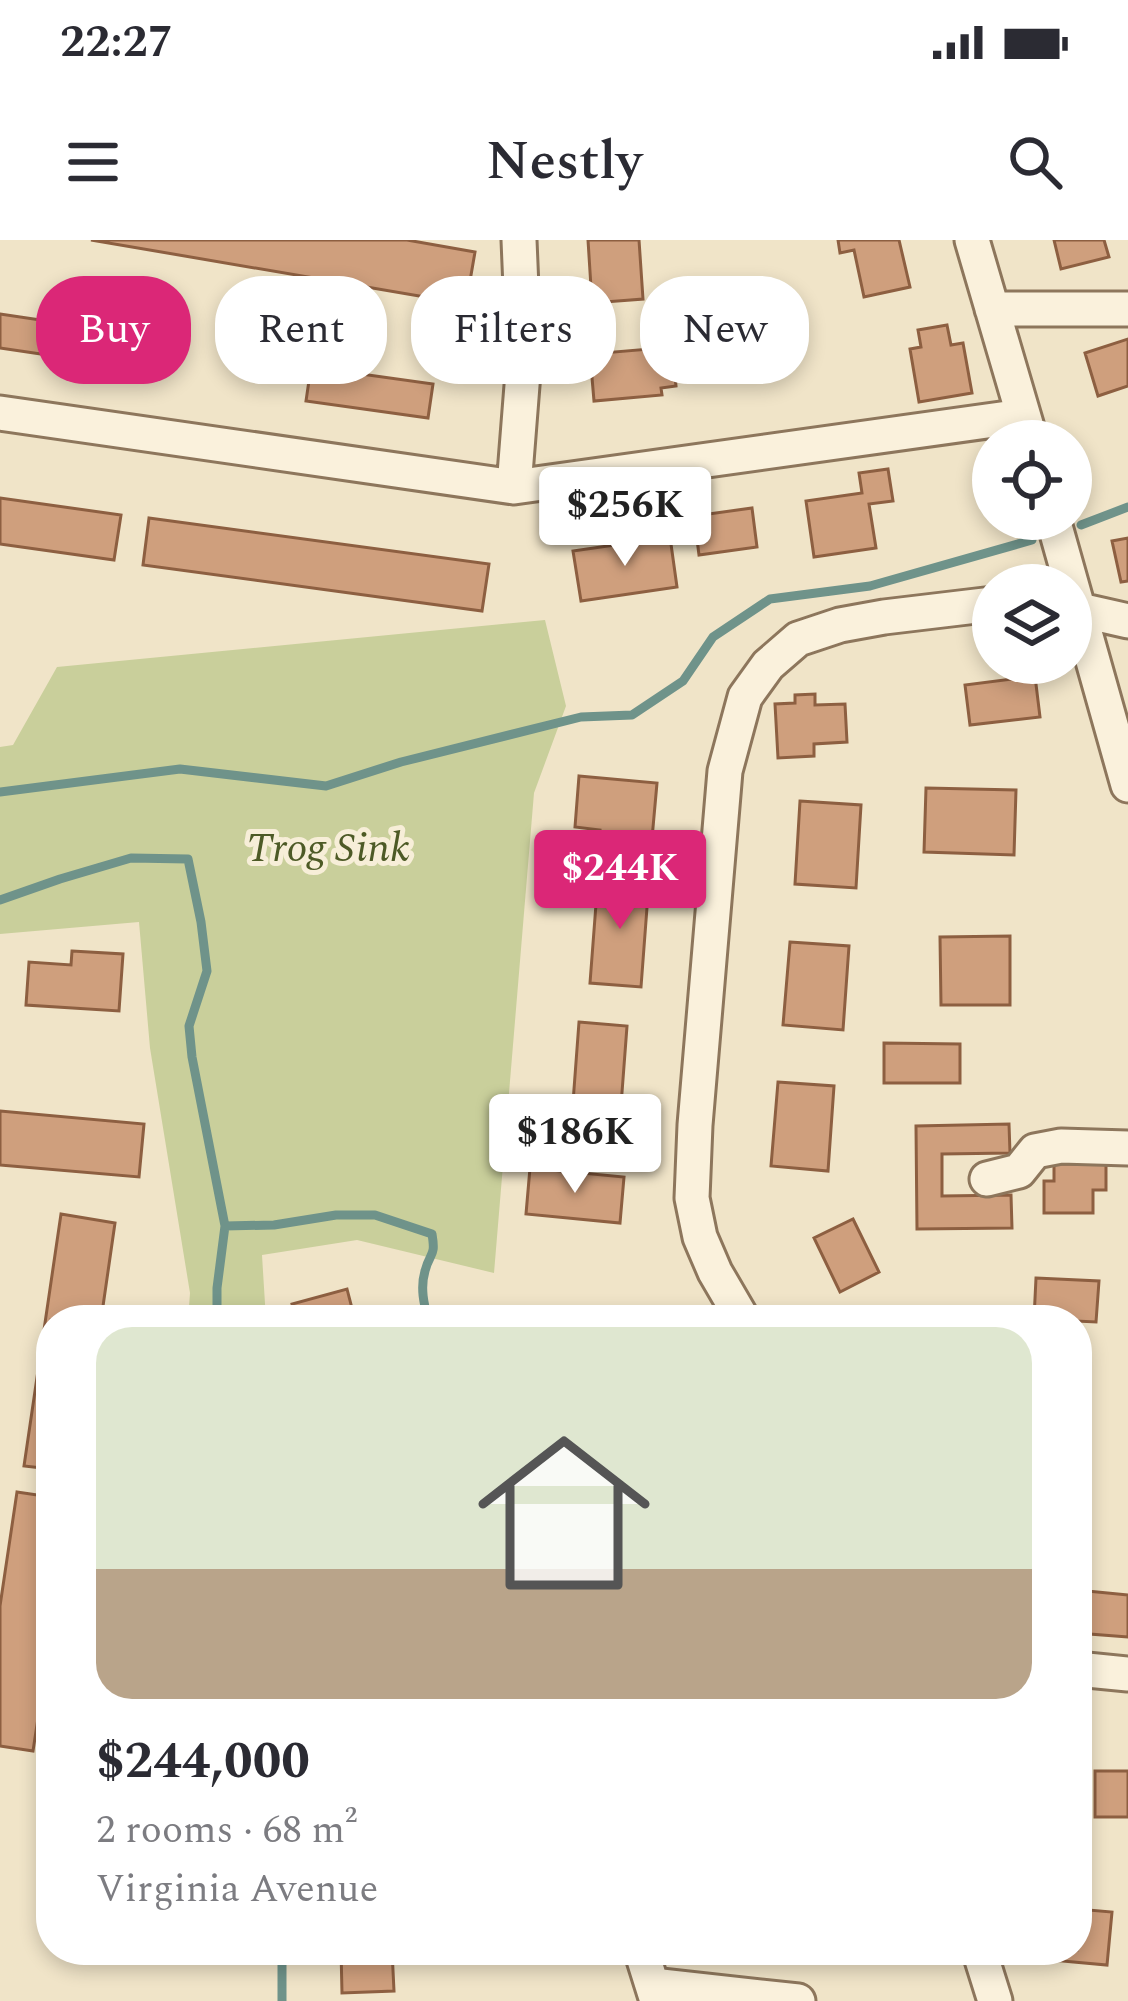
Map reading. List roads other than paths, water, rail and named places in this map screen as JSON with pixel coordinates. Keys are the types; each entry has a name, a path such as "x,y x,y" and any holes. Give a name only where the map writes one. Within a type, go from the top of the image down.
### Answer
{"street":[{"path":"514,487 524,360 519,240"},
{"path":"972,240 1024,420"},
{"path":"992,309 1128,308"},
{"path":"0,413 514,487 972,435"},
{"path":"734,1305 700,1237 692,1198 724,771 745,697 769,664 798,639 840,625 972,607"},
{"path":"1092,614 1128,621"},
{"path":"1092,666 1128,785"},
{"path":"986,1179 1019,1171 1035,1150 1060,1145 1128,1148"},
{"path":"1092,1670 1128,1674"},
{"path":"984,1965 995,2001"},
{"path":"655,1993 798,2001"}],"waterway":[{"path":"1092,521 1128,507"},
{"path":"0,792 180,769 326,786 581,717 632,715 683,681 713,637 770,599 870,586 1032,540"},
{"path":"0,900 131,858 188,859 207,971 189,1026 192,1057 225,1226 375,1215 432,1234 433,1251 423,1284 425,1305"},
{"path":"217,1305 225,1226"},
{"path":"282,1965 282,2001"}],"park label":[{"name":"Trog Sink","path":"328,846"}]}
